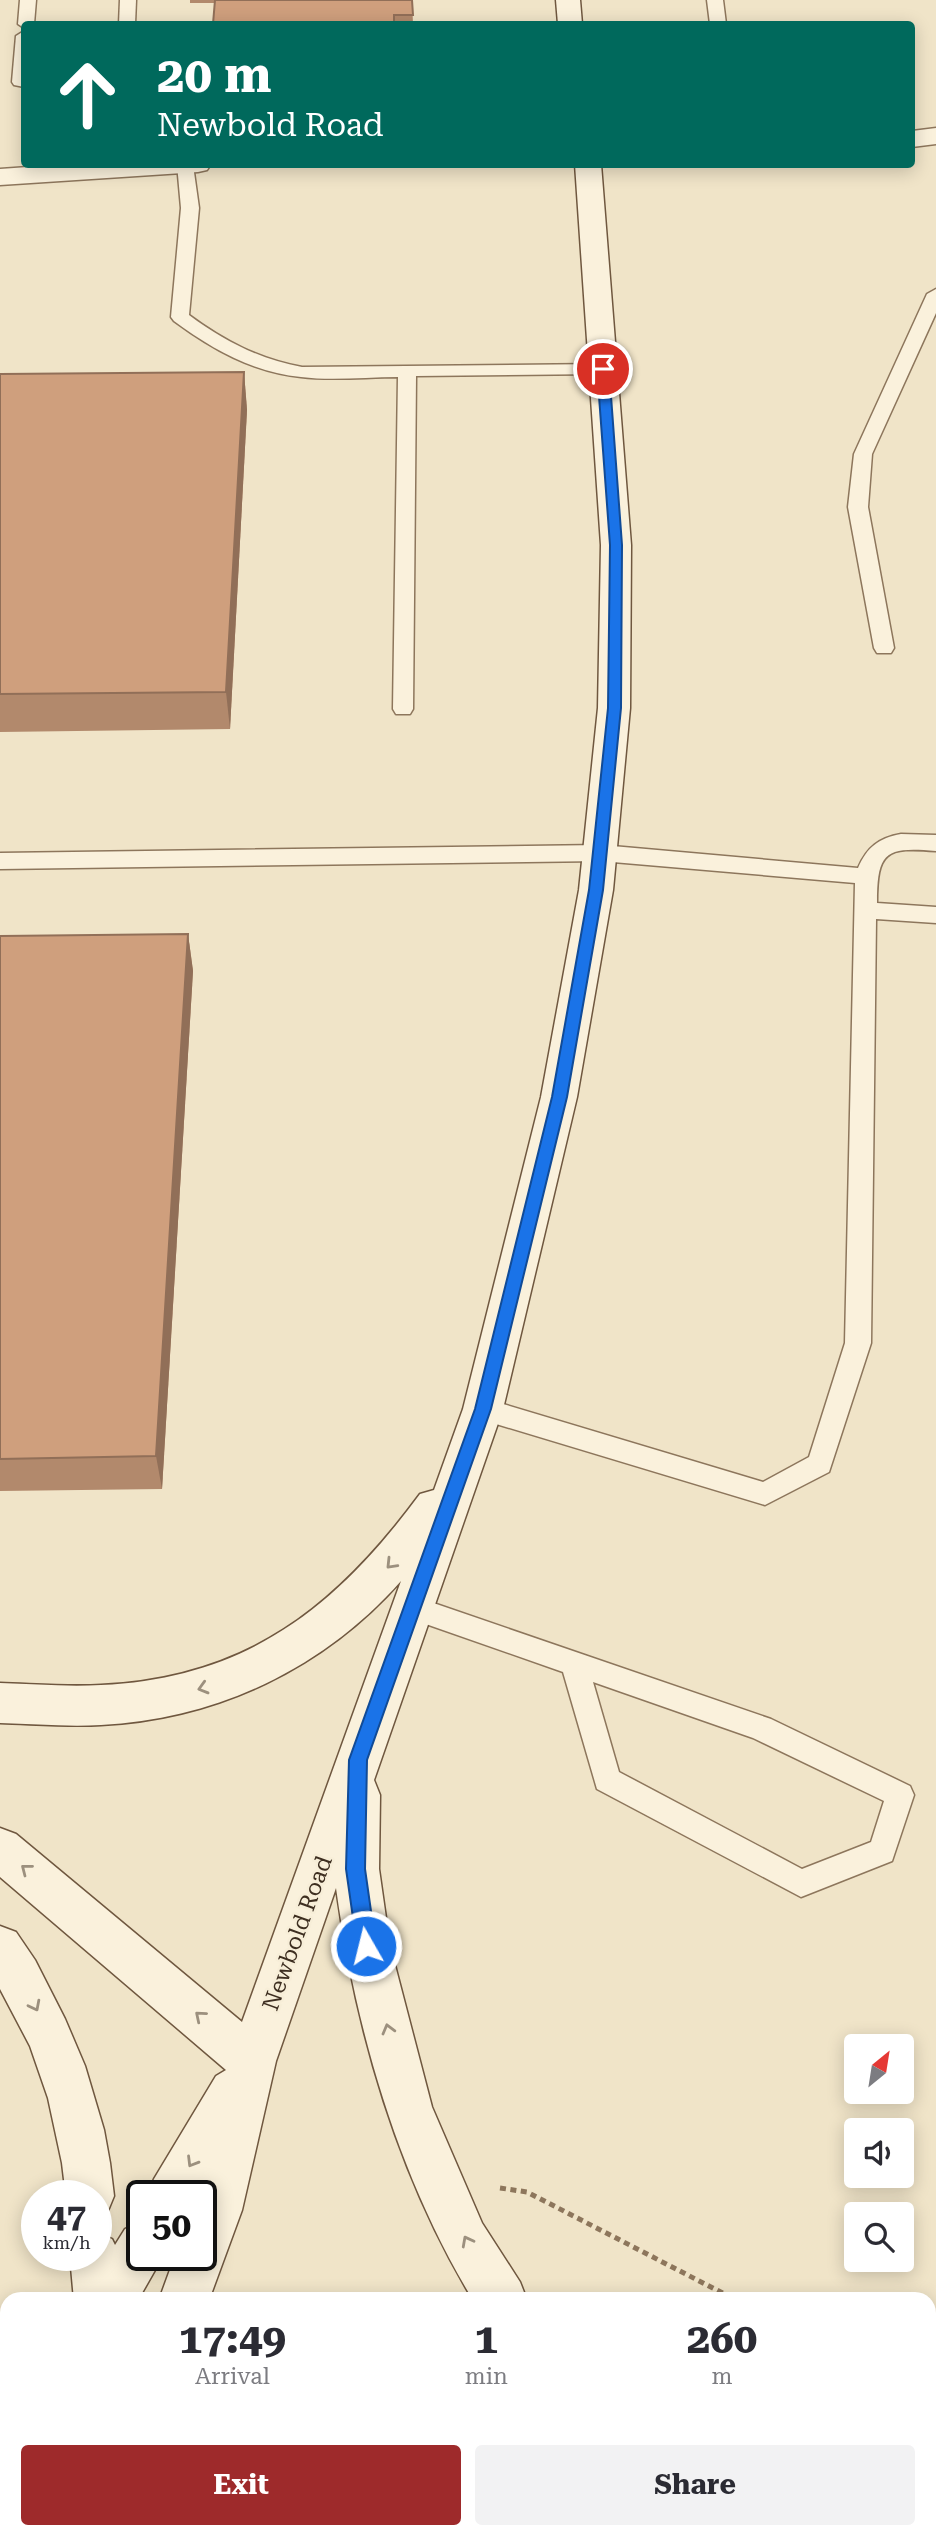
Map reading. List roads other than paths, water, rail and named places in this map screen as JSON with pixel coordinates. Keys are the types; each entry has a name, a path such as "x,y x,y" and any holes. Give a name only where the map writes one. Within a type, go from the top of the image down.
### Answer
{"main road":[{"path":"568,0 570,21"},
{"path":"915,139 936,136"},
{"path":"0,177 139,168"},
{"name":"Newbold Road","path":"217,2213 252,2061 483,1409 559,1097 601,853 614,708 616,545 588,168"},
{"path":"0,1703 116,1704 200,1690 253,1671 307,1638 361,1595 407,1547 461,1470"},
{"path":"358,1760 356,1869 366,1946 410,2109 465,2240 497,2292"},
{"path":"0,1849 252,2061"},
{"path":"0,1948 19,1975 47,2029 70,2089 86,2153 89,2180"},
{"name":"Newbold Road","path":"181,2180 252,2061"},
{"path":"96,2271 98,2292"},
{"path":"115,2292 127,2271"},
{"name":"Newbold Road","path":"187,2292 195,2271"}],"lane":[{"path":"26,21 28,0"},
{"path":"127,21 128,0"},
{"path":"715,0 718,21"},
{"path":"185,168 190,208 180,317 227,349 266,367 302,372 603,369"},
{"path":"884,648 858,507 861,466 873,430 936,294"},
{"path":"402,709 408,371"},
{"path":"483,1409 765,1494 820,1464 858,1343 866,876 873,855 886,845 908,842 936,843"},
{"path":"0,862 601,853 866,876"},
{"path":"866,910 936,915"},
{"path":"412,1608 574,1663 761,1728 900,1795 882,1851 801,1883 607,1780 574,1663"}]}
